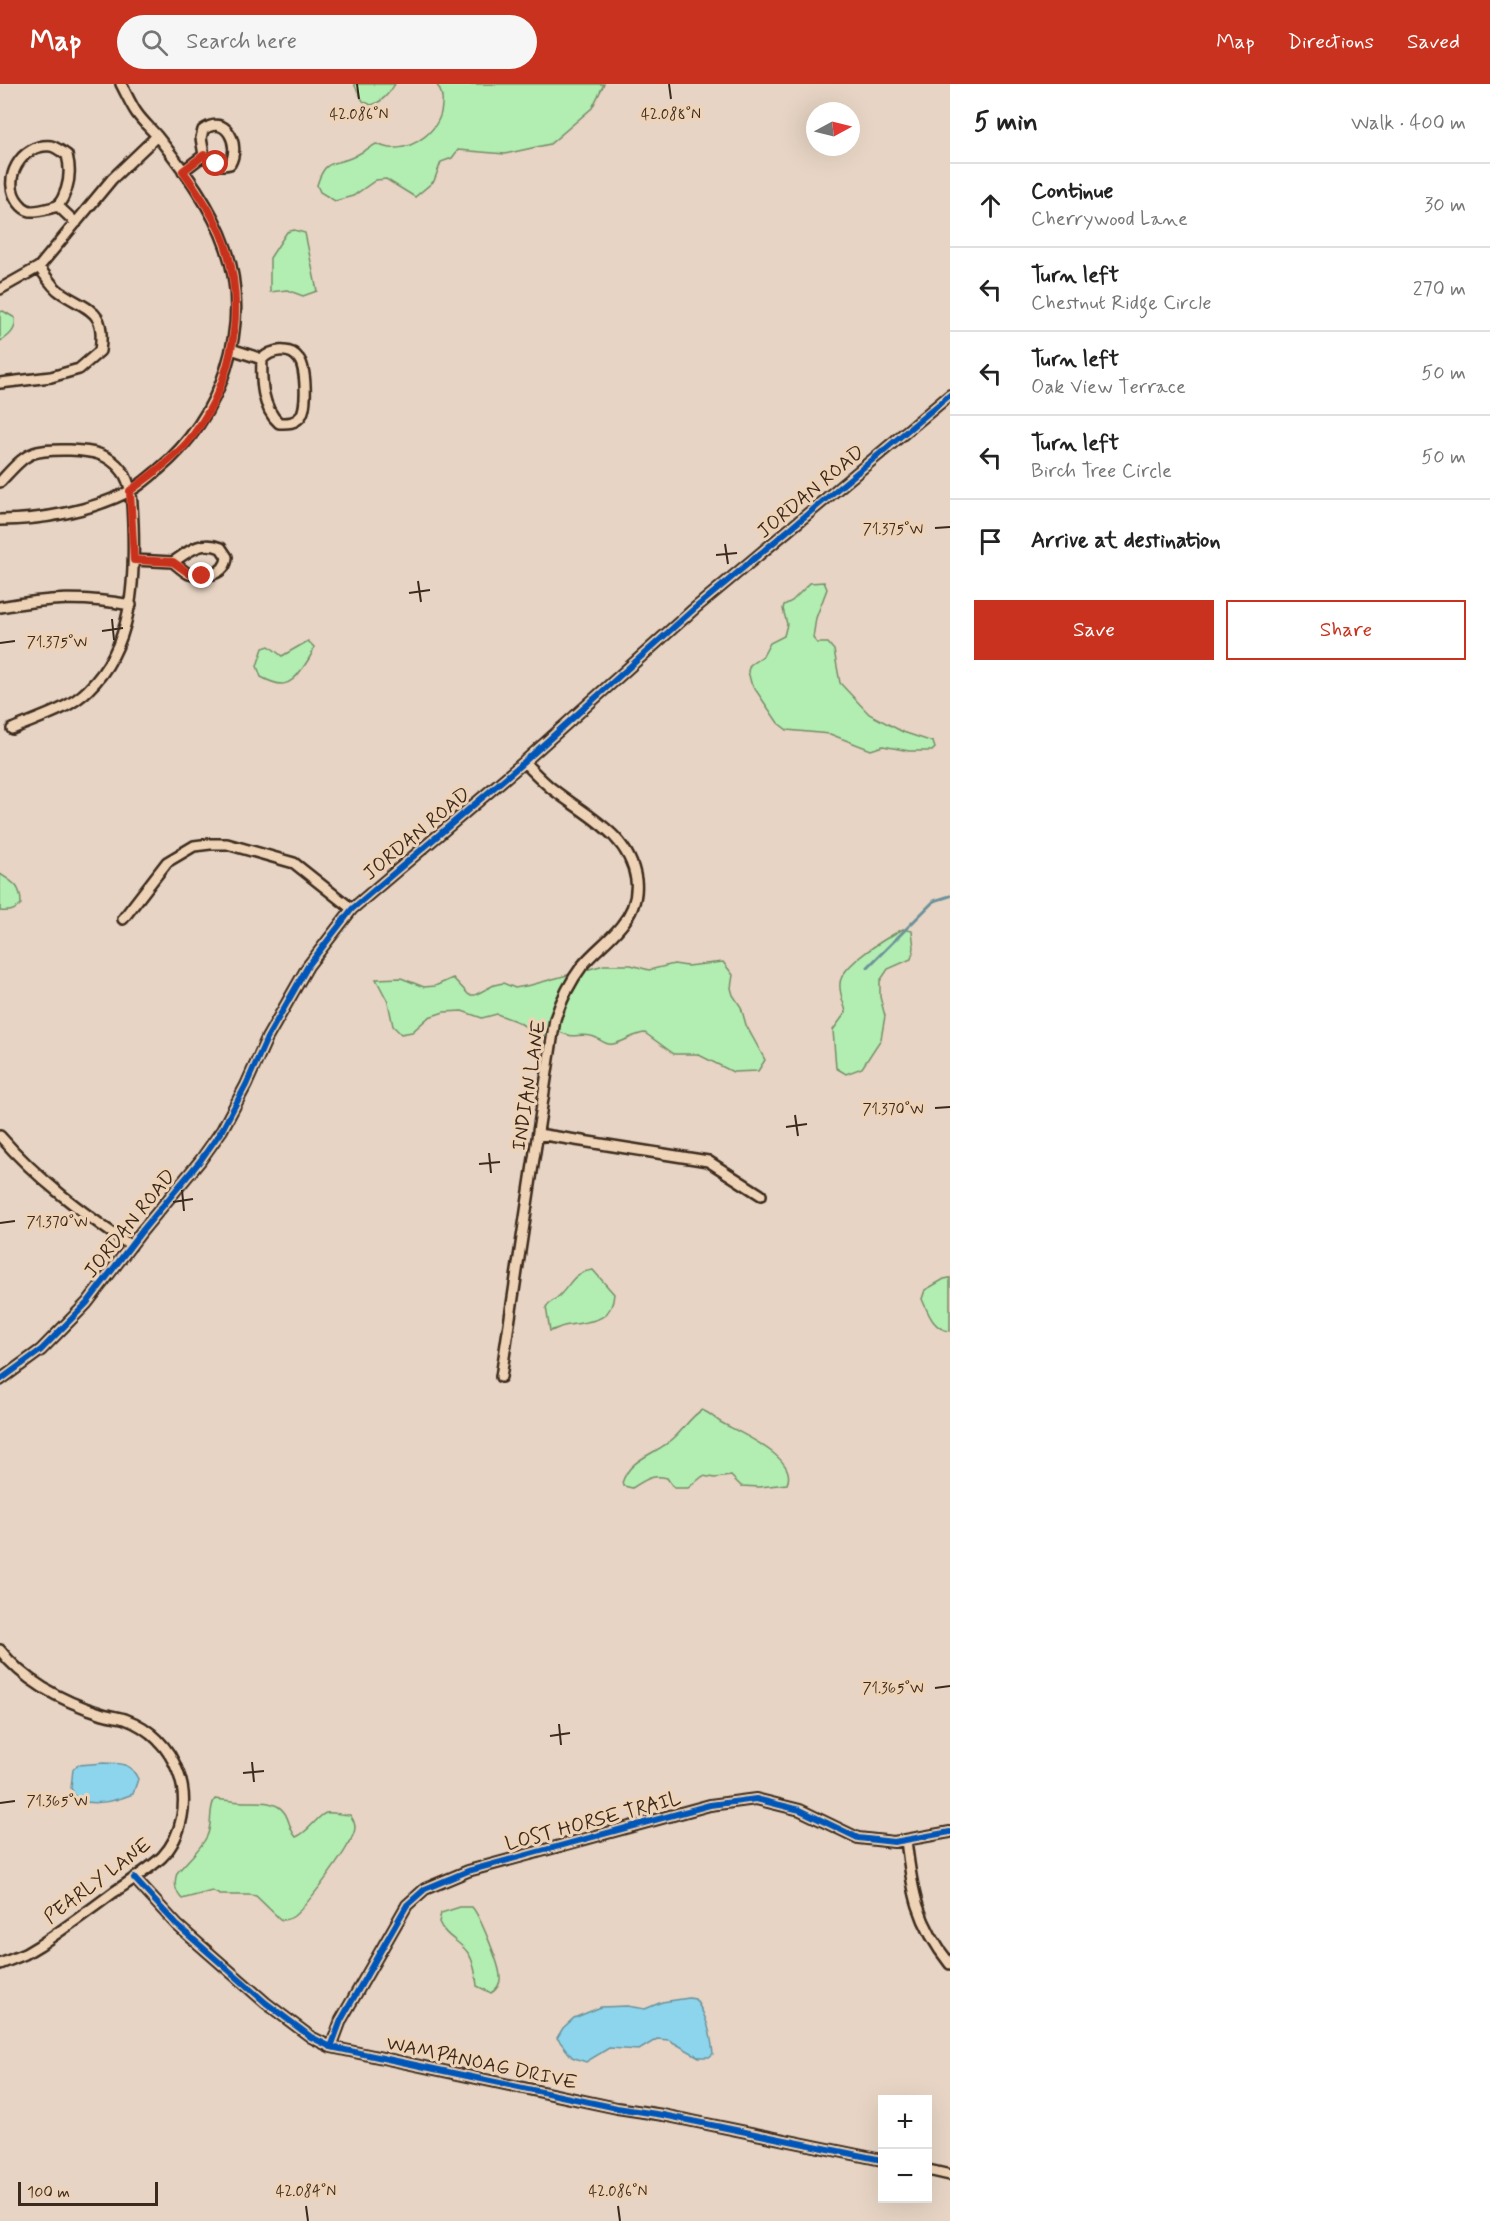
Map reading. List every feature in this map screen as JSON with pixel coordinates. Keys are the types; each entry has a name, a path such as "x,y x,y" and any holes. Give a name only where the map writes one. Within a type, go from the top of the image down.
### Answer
{"street":[{"path":"0,520 58,514 130,491 170,460 187,443 214,400 231,349 236,326 235,292 227,250 213,217 183,171 137,113 121,84"},
{"path":"210,124 217,124 230,135 234,144 234,157 230,164 224,166 216,164 204,155 201,138 203,130 210,124"},
{"path":"0,289 39,267 129,161 157,136"},
{"path":"52,146 67,155 70,177 66,194 58,206 29,211 22,207 11,193 11,171 26,153 35,148 52,146"},
{"path":"183,171 204,155"},
{"path":"58,206 75,223"},
{"path":"0,383 51,377 80,369 100,351 103,331 94,313 58,291 39,267"},
{"path":"231,349 262,359"},
{"path":"279,350 293,353 300,359 305,380 304,409 293,423 279,423 273,418 266,405 261,376 262,359 267,354 279,350"},
{"name":"JORDAN ROAD","path":"0,1380 41,1350 87,1303 200,1161 222,1130 267,1038 308,966 352,909 524,762 694,609 950,395"},
{"path":"0,482 22,458 38,450 78,450 107,457 128,480 134,560 131,605 114,656 88,691 65,706 12,729"},
{"path":"134,560 173,562 190,574 206,576 221,570 226,565 227,557 221,548 202,545 192,548 173,562"},
{"path":"0,607 67,598 99,599 131,605"},
{"name":"INDIAN LANE","path":"501,1377 555,1019 562,1000 583,965 620,928 633,909 636,885 629,855 624,846 608,830 553,790 524,762"},
{"path":"123,919 167,862 194,846 210,844 227,844 294,863 352,909"},
{"path":"538,1134 708,1161 761,1195"},
{"path":"0,1136 24,1163 81,1212 131,1246"},
{"name":"PEARLY LANE","path":"0,1650 18,1670 54,1694 103,1714 125,1719 144,1729 161,1742 174,1761 184,1791 179,1827 163,1855 40,1945 0,1964"},
{"name":"LOST HORSE TRAIL","path":"330,2047 341,2020 406,1905 425,1889 468,1871 710,1805 756,1800 800,1810 858,1838 894,1842 950,1832"},
{"path":"906,1840 914,1890 922,1921 939,1952 950,1964"},
{"name":"WAMPANOAG DRIVE","path":"134,1878 177,1925 266,2004 311,2037 330,2047 617,2108 663,2115 878,2159"},
{"path":"932,2171 950,2175"}],"green space":[{"path":"354,84 395,84 385,97 371,105 363,101"},
{"path":"436,84 604,84 592,108 550,144 505,154 458,150 452,158 441,162 434,181 415,197 386,179 376,180 353,196 335,201 320,192 317,185 327,166 355,156 376,144 388,148 399,148 425,137 437,123 440,114 442,97"},
{"path":"294,230 305,233 317,291 303,296 287,290 270,292 270,258 287,232"},
{"path":"3,311 15,318 15,326 12,332 0,341 0,312"},
{"path":"824,582 827,589 816,618 813,638 817,643 828,643 834,650 840,683 869,714 903,732 933,742 935,748 932,751 909,751 883,746 871,750 830,734 787,730 778,723 751,683 748,671 750,665 763,656 770,643 784,636 787,624 784,605 792,601 810,583"},
{"path":"308,641 314,647 312,653 293,680 279,684 261,677 257,666 263,648 269,646 282,656"},
{"path":"0,874 13,883 20,893 21,904 12,910 0,911"},
{"path":"903,929 912,931 914,948 911,959 888,969 880,981 880,997 885,1016 881,1039 862,1068 846,1074 836,1068 833,1030 846,1012 840,991 842,977 866,952"},
{"path":"723,962 733,975 731,988 733,995 741,1007 746,1025 765,1060 758,1071 733,1072 697,1054 674,1054 645,1033 610,1044 586,1035 572,1036 558,1031 541,1036 518,1022 497,1014 482,1018 462,1011 444,1012 429,1017 412,1032 401,1034 393,1026 388,1002 376,979 401,978 424,987 435,986 453,978 469,995 475,995 494,985 503,983 515,988 604,965 631,965 649,970 674,964 687,966"},
{"path":"593,1270 614,1294 608,1311 596,1320 550,1331 546,1307 577,1276"},
{"path":"950,1278 950,1331 935,1324 922,1299 925,1290"},
{"path":"702,1410 766,1447 784,1465 788,1474 787,1484 760,1487 741,1486 731,1476 715,1478 703,1476 688,1488 674,1488 667,1478 657,1477 649,1478 632,1488 624,1486 622,1483 631,1467 668,1443"},
{"path":"215,1799 266,1802 276,1805 286,1815 296,1837 326,1813 350,1815 355,1828 347,1847 319,1888 289,1919 281,1920 256,1896 220,1895 212,1891 182,1899 176,1887 177,1873 198,1850 207,1836"},
{"path":"460,1907 472,1907 493,1952 500,1980 491,1993 477,1986 470,1956 439,1922 441,1913"}],"water":[{"path":"121,1764 132,1769 138,1779 133,1794 105,1802 91,1803 77,1800 71,1788 73,1769 78,1765"},
{"path":"695,1999 708,2025 713,2054 709,2057 699,2057 669,2040 657,2039 639,2050 609,2048 586,2062 572,2057 557,2038 563,2028 574,2018 601,2007 627,2006 645,2009 662,2002"}],"waterway":[{"path":"868,967 934,901 950,896"}],"cycle path":[{"path":"0,1380 41,1350 87,1303 200,1161 222,1130 267,1038 308,966 352,909 524,762 694,609 950,395"},
{"path":"331,2047 341,2020 407,1905 425,1889 468,1871 710,1805 756,1799 800,1810 858,1838 894,1842 950,1832"},
{"path":"134,1878 177,1925 266,2003 311,2037 331,2047 617,2108 663,2115 878,2159"}],"route":[{"path":"202,576 184,572 173,562 134,560 130,491 170,460 187,443 214,400 224,377 236,326 235,292 227,250 213,217 183,171 204,155 216,164"}]}
